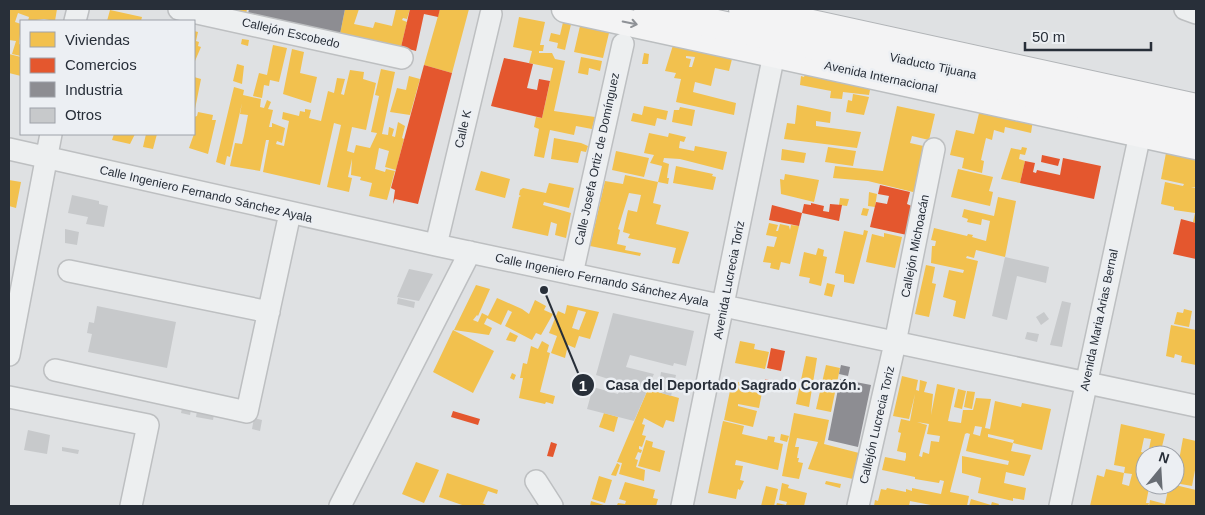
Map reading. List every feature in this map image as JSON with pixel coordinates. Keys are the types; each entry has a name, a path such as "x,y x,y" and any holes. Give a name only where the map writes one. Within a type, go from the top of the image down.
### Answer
{"highway":[{"name":"Avenida Internacional","path":"648,9 1196,129"},
{"name":"Viaducto Tijuana","path":"670,9 1196,124"},
{"name":"Viaducto Tijuana","path":"700,9 1196,117"},
{"path":"743,9 1196,108"}],"main road":[{"name":"Avenida Internacional","path":"565,9 1196,146"}],"street":[{"name":"Callejón Escobedo","path":"179,9 402,58"},
{"path":"1184,9 1196,13"},
{"name":"Calle K","path":"436,244 491,14"},
{"name":"Calle Josefa Ortiz de Domínguez","path":"572,274 623,44"},
{"name":"Avenida Lucrecia Toriz","path":"682,506 774,54"},
{"name":"Avenida Maria Arias Bernal","path":"1060,506 1140,134"},
{"path":"9,355 51,135"},
{"name":"Calle Ingeniero Fernando Sánchez Ayala","path":"9,149 470,252 895,344 1196,406"},
{"name":"Callejón Michoacán","path":"895,344 934,149"},
{"path":"55,370 247,412 290,213"},
{"path":"340,506 470,252"},
{"path":"69,271 269,312"},
{"name":"Callejón Lucrecia Toriz","path":"858,506 895,344"},
{"path":"9,397 148,425 131,506"},
{"path":"536,481 552,506"}],"building: Viviendas":[{"path":"9,9 57,9 55,20 28,20 29,17 18,13 15,22 20,24 20,56 12,54 16,41 9,40"},
{"path":"228,9 247,9 246,14"},
{"path":"345,9 359,9 354,24 373,28 375,22 392,26 396,9 410,9 407,19 403,18 402,20 407,22 401,47 340,34"},
{"path":"440,9 469,9 452,73 424,65"},
{"path":"110,10 142,17 141,20 107,20"},
{"path":"519,17 545,22 540,45 544,45 543,51 539,51 539,53 552,53 555,59 565,61 554,111 595,117 592,129 576,126 574,135 550,130 544,158 534,156 539,129 534,127 536,117 542,118 553,68 529,63 532,51 513,47"},
{"path":"564,18 572,20 565,50 557,48 558,43 549,41 551,33 560,35"},
{"path":"580,26 609,33 603,58 574,52"},
{"path":"195,31 198,32 196,41 199,42 198,46 201,47 195,61"},
{"path":"242,39 249,40 248,46 241,44"},
{"path":"674,42 733,55 729,71 715,68 711,86 695,82 693,92 736,103 734,115 676,102 681,79 674,78 676,73 665,71","holes":["686,56 695,57 692,67 689,67 691,59 686,58"]},
{"path":"273,45 287,48 279,82 270,80 269,86 264,85 262,98 253,96 259,73 267,75"},
{"path":"292,49 304,52 300,73 317,77 311,103 283,94"},
{"path":"644,53 649,54 648,64 642,64"},
{"path":"9,54 20,57 20,76 9,73"},
{"path":"581,57 602,61 600,71 589,68 588,75 578,73"},
{"path":"237,64 244,66 242,84 233,81"},
{"path":"381,69 395,72 382,134 388,135 389,127 394,129 392,136 395,137 398,122 405,126 402,138 404,139 396,170 385,167 389,151 379,148 375,169 385,172 386,169 395,171 387,200 369,196 372,183 360,180 361,177 351,175 352,159 348,177 352,178 349,192 327,187 341,125 334,123 320,185 263,172 269,140 266,140 260,171 230,166 235,143 242,144 248,115 240,114 242,103 230,157 227,156 225,165 216,162 234,87 244,90 243,95 261,99 260,107 264,108 267,100 271,102 268,109 273,110 269,127 272,127 272,123 285,128 282,143 277,141 276,144 284,146 289,121 282,119 283,112 299,116 300,111 305,112 305,109 311,110 309,118 321,121 328,91 334,93 337,78 345,79 341,94 344,95 350,70 364,72 363,79 376,83 366,130 352,127 347,151 354,153 356,145 370,148 377,133 371,132 379,96 375,95"},
{"path":"806,71 871,85 869,95 843,92 842,99 830,98 831,91 800,85 801,76 804,77"},
{"path":"409,76 420,79 410,115 390,112 397,88 406,90"},
{"path":"195,77 201,79 195,109"},
{"path":"853,94 869,97 864,115 846,112 848,100 852,101"},
{"path":"797,105 831,112 830,123 816,121 816,126 861,132 857,148 784,139 787,123 795,124"},
{"path":"644,106 668,111 666,120 657,118 655,126 631,121 633,113 642,115"},
{"path":"897,106 935,114 929,140 912,136 910,143 928,147 917,193 868,181 833,178 835,166 883,171"},
{"path":"680,107 695,110 692,126 672,122 674,110 679,110"},
{"path":"980,109 1033,120 1031,133 1005,127 1004,133 994,130 992,140 986,138 981,160 984,161 982,173 962,168 964,158 950,155 956,130 974,134"},
{"path":"198,112 213,115 212,120 216,120 208,154 189,148 195,135 195,117"},
{"path":"649,133 668,137 669,133 686,137 684,142 680,141 679,148 694,151 695,146 727,152 723,170 680,159 664,158 663,162 669,164 668,184 658,182 662,166 650,163 654,155 644,153"},
{"path":"114,135 134,135 130,144 112,140"},
{"path":"146,135 157,135 153,149 143,147"},
{"path":"554,138 588,146 586,152 581,151 578,163 551,159"},
{"path":"828,147 856,151 853,166 825,162"},
{"path":"1022,147 1027,148 1025,155 1020,154 1019,159 1025,161 1020,183 1001,179 1011,148 1021,150"},
{"path":"782,149 806,153 804,163 781,160"},
{"path":"616,151 649,158 644,177 612,170"},
{"path":"1166,153 1196,156 1196,187 1191,187 1196,188 1196,223 1193,222 1195,213 1174,210 1174,207 1161,204 1165,182 1183,186 1184,184 1161,179"},
{"path":"676,166 713,174 712,176 716,177 713,190 673,183"},
{"path":"958,169 993,177 989,191 993,192 990,206 951,197"},
{"path":"481,171 510,179 505,198 475,190"},
{"path":"785,174 819,180 814,202 781,194 780,179 784,180"},
{"path":"625,175 658,182 653,203 661,205 656,224 689,232 679,264 672,263 676,248 628,238 630,234 623,232 628,210 637,212 641,195 629,193 618,229 620,230 617,244 626,246 625,250 641,253 640,256 590,246 605,181 623,184"},
{"path":"9,180 21,182 16,208 9,206"},
{"path":"549,183 574,188 569,208 544,202 543,205 571,213 566,238 555,235 557,224 551,222 548,236 512,228 519,197 521,196 519,195 520,190 523,188 546,193"},
{"path":"869,192 877,194 875,207 868,206"},
{"path":"998,197 1016,201 1005,257 976,250 974,258 967,256 966,258 978,261 965,319 953,316 956,301 943,297 949,270 963,273 964,270 931,263 932,246 935,246 936,241 931,240 934,228 967,236 968,234 973,235 972,237 986,241 990,221 982,219 981,225 967,222 968,219 962,217 964,209 994,216"},
{"path":"840,198 849,199 847,206 839,205"},
{"path":"863,208 869,209 867,216 861,215"},
{"path":"769,223 778,225 776,231 778,231 780,224 789,226 790,230 791,225 799,226 790,264 781,262 779,270 770,268 771,263 763,262 767,246 774,247 777,237 766,235"},
{"path":"864,230 868,231 854,284 844,282 844,275 835,273 844,231 863,235"},
{"path":"884,233 902,237 895,268 866,262 872,234 884,237"},
{"path":"818,248 824,250 823,256 827,257 821,286 809,283 810,278 799,276 804,252 816,255"},
{"path":"926,265 935,267 932,283 936,284 929,317 915,314"},
{"path":"827,283 835,285 832,297 824,295"},
{"path":"476,285 490,289 478,316 473,320 478,322 482,313 488,316 497,298 529,314 535,300 546,306 544,310 553,314 541,335 536,333 532,340 505,326 512,312 508,310 501,325 487,318 484,324 492,328 489,335 454,330"},
{"path":"567,305 599,312 590,339 579,336 575,348 568,345 565,358 551,353 557,336 549,333 558,311 565,314","holes":["578,310 586,312 579,330 572,328"]},
{"path":"1184,309 1192,311 1189,327 1174,324 1177,312 1183,313"},
{"path":"1171,325 1196,330 1196,365 1181,362 1182,356 1175,354 1174,358 1166,356"},
{"path":"453,330 494,351 473,393 433,372"},
{"path":"510,332 518,336 515,342 506,340"},
{"path":"542,341 549,345 547,352 550,353 540,392 555,396 553,404 519,398 523,378 520,378 523,363 527,364 531,346 538,349"},
{"path":"740,341 755,344 754,349 769,352 765,369 735,363"},
{"path":"806,356 817,358 809,407 796,404"},
{"path":"826,365 840,368 831,412 816,409"},
{"path":"512,373 516,375 514,380 510,378"},
{"path":"902,376 918,380 916,390 919,391 920,380 927,382 924,392 933,394 931,415 937,384 955,388 948,421 961,423 963,410 973,410 976,398 991,399 985,428 990,429 995,401 1021,407 1022,403 1051,409 1042,450 1013,443 1011,451 1031,455 1024,476 1006,472 1004,483 1026,488 1024,500 1013,498 1013,501 978,493 981,478 962,473 962,456 1008,465 1009,461 966,451 970,434 965,434 950,492 969,496 967,506 936,506 910,501 909,506 874,506 875,500 878,501 881,489 886,490 887,488 906,492 906,489 912,491 912,488 941,494 944,481 940,480 939,483 915,479 915,477 882,470 885,457 905,461 906,453 897,451 901,433 898,432 901,419 910,421 915,394 909,419 893,416","holes":["917,422 929,424 927,434 940,436 939,442 931,441 929,454 923,452 922,457 919,456 927,425","975,426 982,427 980,436 973,434","988,434 1014,440 1013,443 988,437"]},
{"path":"732,381 763,387 759,408 738,404 738,406 757,411 753,427 724,420"},
{"path":"648,389 679,398 674,422 666,420 663,428 644,418 642,424 645,425 642,435 646,436 642,447 639,446 639,449 642,450 641,453 638,452 635,459 638,460 636,467 645,470 644,481 619,474 622,463 617,462"},
{"path":"958,389 966,391 962,409 954,407"},
{"path":"967,391 975,392 972,409 964,407"},
{"path":"604,413 618,417 614,432 599,427"},
{"path":"794,413 829,420 824,444 859,453 853,479 808,469 818,442 797,438 795,447 799,447 797,458 799,458 798,462 803,463 799,479 782,476"},
{"path":"723,421 744,426 742,434 767,440 768,436 775,437 774,442 783,444 778,470 736,460 735,465 743,466 740,480 744,481 740,490 738,489 736,499 708,493"},
{"path":"1121,424 1165,434 1162,445 1150,445 1151,439 1144,438 1142,445 1135,445 1135,495 1148,495 1146,503 1149,503 1148,506 1090,506 1097,475 1104,477 1106,469 1124,473 1125,467 1114,465","holes":["1124,473 1132,474 1129,486 1122,484"]},
{"path":"781,434 789,436 787,442 780,440"},
{"path":"1183,438 1196,441 1196,465 1192,486 1185,485 1185,445 1182,445"},
{"path":"646,440 653,442 652,447 665,451 660,472 638,466"},
{"path":"416,462 439,470 424,503 402,494"},
{"path":"617,463 620,465 616,476 611,475"},
{"path":"447,473 498,490 497,494 488,491 483,503 480,502 488,506 465,506 439,497"},
{"path":"599,476 612,480 605,503 592,499"},
{"path":"826,481 841,484 840,488 825,484"},
{"path":"625,482 655,490 653,498 658,499 656,506 617,505 618,503 625,504 626,501 619,499"},
{"path":"782,483 789,485 788,488 807,493 804,506 776,506 777,503 786,505 787,502 779,500"},
{"path":"766,486 778,489 774,506 761,506"},
{"path":"1185,487 1196,490 1196,506 1149,506 1150,500 1165,504 1167,495 1185,495"},
{"path":"971,499 991,505 992,502 999,504 998,506 969,506"},
{"path":"591,501 607,506 590,506"}],"building: Comercios":[{"path":"410,9 440,9 438,17 424,14 416,51 401,47"},
{"path":"504,58 533,64 527,88 537,90 539,79 550,81 542,118 491,106"},
{"path":"424,65 452,73 418,204 395,199 393,204 395,190 391,188"},
{"path":"1042,155 1060,159 1058,166 1041,162"},
{"path":"1063,158 1101,166 1094,199 1020,183 1025,161 1035,163 1033,172 1036,173 1037,170 1060,175"},
{"path":"880,185 910,192 907,204 914,207 907,235 870,227 876,202 887,204 889,196 878,194"},
{"path":"811,203 824,206 823,211 829,212 830,204 842,205 839,221 802,213 804,204 811,205"},
{"path":"772,205 802,213 799,226 769,220"},
{"path":"1181,219 1196,223 1196,259 1173,254"},
{"path":"771,348 785,351 781,371 767,368"},
{"path":"765,379 769,380 768,386 764,385"},
{"path":"453,411 480,419 478,425 451,417"},
{"path":"551,442 557,444 553,457 547,456"}],"building: Industria":[{"path":"249,9 345,9 340,34 248,14"},
{"path":"841,365 850,367 848,376 839,374"},
{"path":"840,379 871,385 858,447 828,440"}],"building: Otros":[{"path":"72,195 99,201 99,204 108,206 104,227 86,224 88,217 68,213"},
{"path":"65,229 79,232 77,245 65,243"},
{"path":"1005,257 1049,267 1046,283 1017,276 1007,320 992,316"},
{"path":"409,269 433,274 419,301 397,297"},
{"path":"398,298 415,302 414,308 397,304"},
{"path":"1062,301 1071,303 1062,347 1050,345"},
{"path":"97,306 176,322 167,368 88,352 92,334 87,333 89,322 94,323"},
{"path":"1044,312 1049,319 1041,325 1036,317"},
{"path":"613,313 694,331 686,366 674,363 673,366 630,355 626,367 654,374 650,382 659,384 661,372 676,375 671,396 648,389 634,421 587,409 593,387 618,394 621,383 596,375"},
{"path":"1027,332 1039,334 1037,342 1025,339"},
{"path":"183,404 192,406 190,415 181,413"},
{"path":"198,406 215,409 213,420 196,417"},
{"path":"254,418 262,420 260,431 252,429"},
{"path":"28,430 50,435 47,454 24,450"},
{"path":"62,447 79,450 78,454 62,451"}],"place":[{"name":"Casa del Deportado Sagrado Corazón.","path":"544,290"}]}
